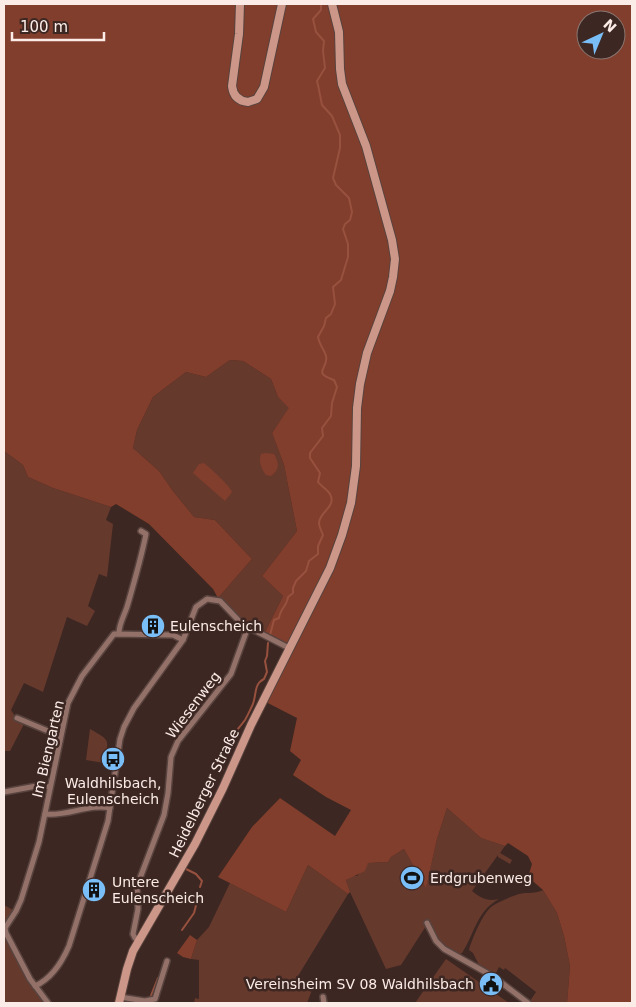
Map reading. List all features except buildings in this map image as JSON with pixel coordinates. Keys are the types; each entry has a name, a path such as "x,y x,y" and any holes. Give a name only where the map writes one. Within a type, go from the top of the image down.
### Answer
{"street":[{"path":"240,4 240,34 232,86 237,98 248,102 257,99 264,87 282,4"},
{"name":"Heidelberger Straße","path":"120,1000 127,969 139,941 215,805 251,725 327,575 346,522 355,476 357,408 360,384 367,353 390,291 394,265 392,240 366,146 342,84 339,32 332,4"},
{"name":"Im Biengarten","path":"35,986 5,928 21,900 38,844 68,705 76,687 110,638 114,634 119,633 144,547 146,534 141,531"},
{"path":"48,1003 35,986 45,981 52,973 62,960 69,946 102,840 110,808 120,741 125,724 134,708 183,640 196,607 209,599 217,600 223,603 237,620 289,648"},
{"name":"Wiesenweg","path":"139,941 133,934 138,909 137,886 164,815 172,753 178,741 232,673 248,627"},
{"path":"119,633 173,635 183,640"},
{"path":"17,718 60,736"},
{"path":"4,792 42,785 50,787"},
{"path":"45,814 54,815 102,807 110,808"},
{"path":"427,923 436,941 444,950 494,977 528,1003"},
{"path":"120,1000 145,1001 155,999 167,961"},
{"path":"324,997 324,1003"}],"shaded area":[{"path":"4,4 632,4 632,1003 567,1003 570,966 564,936 557,913 543,890 528,877 532,864 528,856 508,843 505,846 481,838 447,808 437,839 426,888 404,849 391,857 388,862 368,863 365,871 346,880 350,892 348,894 308,865 286,912 218,877 252,827 280,798 335,836 351,810 326,797 293,775 301,760 290,751 297,718 260,699 285,649 278,639 265,632 283,596 262,576 297,531 284,465 272,433 289,408 278,397 271,379 243,361 230,360 206,377 186,372 153,397 137,430 133,448 159,471 194,517 215,520 252,559 218,598 213,589 149,524 116,504 111,507 53,488 28,477 23,465 4,451"},
{"path":"230,360 243,361 271,379 278,397 290,408 272,433 284,465 297,531 262,576 283,596 265,632 248,627 218,598 252,559 215,520 194,517 159,471 133,448 137,430 153,397 186,372 206,377"},
{"path":"4,451 23,465 28,477 53,488 111,507 106,520 113,524 107,577 99,574 88,606 95,611 87,626 67,617 43,692 24,683 11,710 16,718 24,724 10,751 4,751"},
{"path":"261,454 274,454 278,463 276,471 271,476 266,475 260,462"},
{"path":"204,463 224,481 232,492 225,501 193,473 199,464"},
{"path":"90,729 107,741 104,763 86,760"},
{"path":"229,742 226,763 217,763 221,751"},
{"path":"447,808 481,838 505,846 500,853 512,860 510,864 498,857 498,855 472,891 484,899 499,899 485,910 462,953 457,955 436,938 427,920 426,926 401,965 386,969 346,880 357,876 368,863 388,862 391,857 404,849 426,887 437,839"},
{"path":"308,865 348,894 298,976 314,985 307,1003 194,1003 195,998 199,999 199,960 191,959 197,940 209,927 230,883 286,912"},
{"path":"543,890 557,913 564,936 570,966 567,1003 533,1003 530,1001 536,992 505,968 504,970 499,967 495,975 480,967 473,953 469,950 481,921 491,907 522,893"},
{"path":"4,905 13,910 11,918 4,925"},
{"path":"190,935 197,940 191,959 177,953"},
{"path":"4,937 31,986 43,1003 4,1003"},
{"path":"446,959 509,1003 415,1003"}],"waterway":[{"path":"270,635 274,620 279,618 288,597 293,593 296,581 306,571 309,561 318,554 318,546 323,535 319,525 320,519 330,506 332,499 330,494 318,482 320,473 310,458 310,453 323,436 322,428 331,416 332,403 337,387 334,380 323,375 322,370 326,356 318,337 326,318 331,314 335,304 333,287 341,280 348,257 348,244 343,229 350,220 352,212 349,198 336,185 333,178 340,148 340,135 332,116 322,105 317,81 325,68 324,41 316,32 313,19 321,10 321,4"},
{"path":"228,742 246,718 258,684 264,679 267,672 265,661 268,643"},
{"path":"222,763 223,770"},
{"path":"186,869 196,874 202,881 200,887"},
{"path":"182,930 194,913 198,898"},
{"path":"150,998 158,978"}],"place":[{"name":"Eulenscheich","path":"153,626"},
{"name":"Waldhilsbach, Eulenscheich","path":"113,759"},
{"name":"Erdgrubenweg","path":"412,878"},
{"name":"Untere Eulenscheich","path":"94,890"},
{"name":"Vereinsheim SV 08 Waldhilsbach","path":"491,984"}]}
